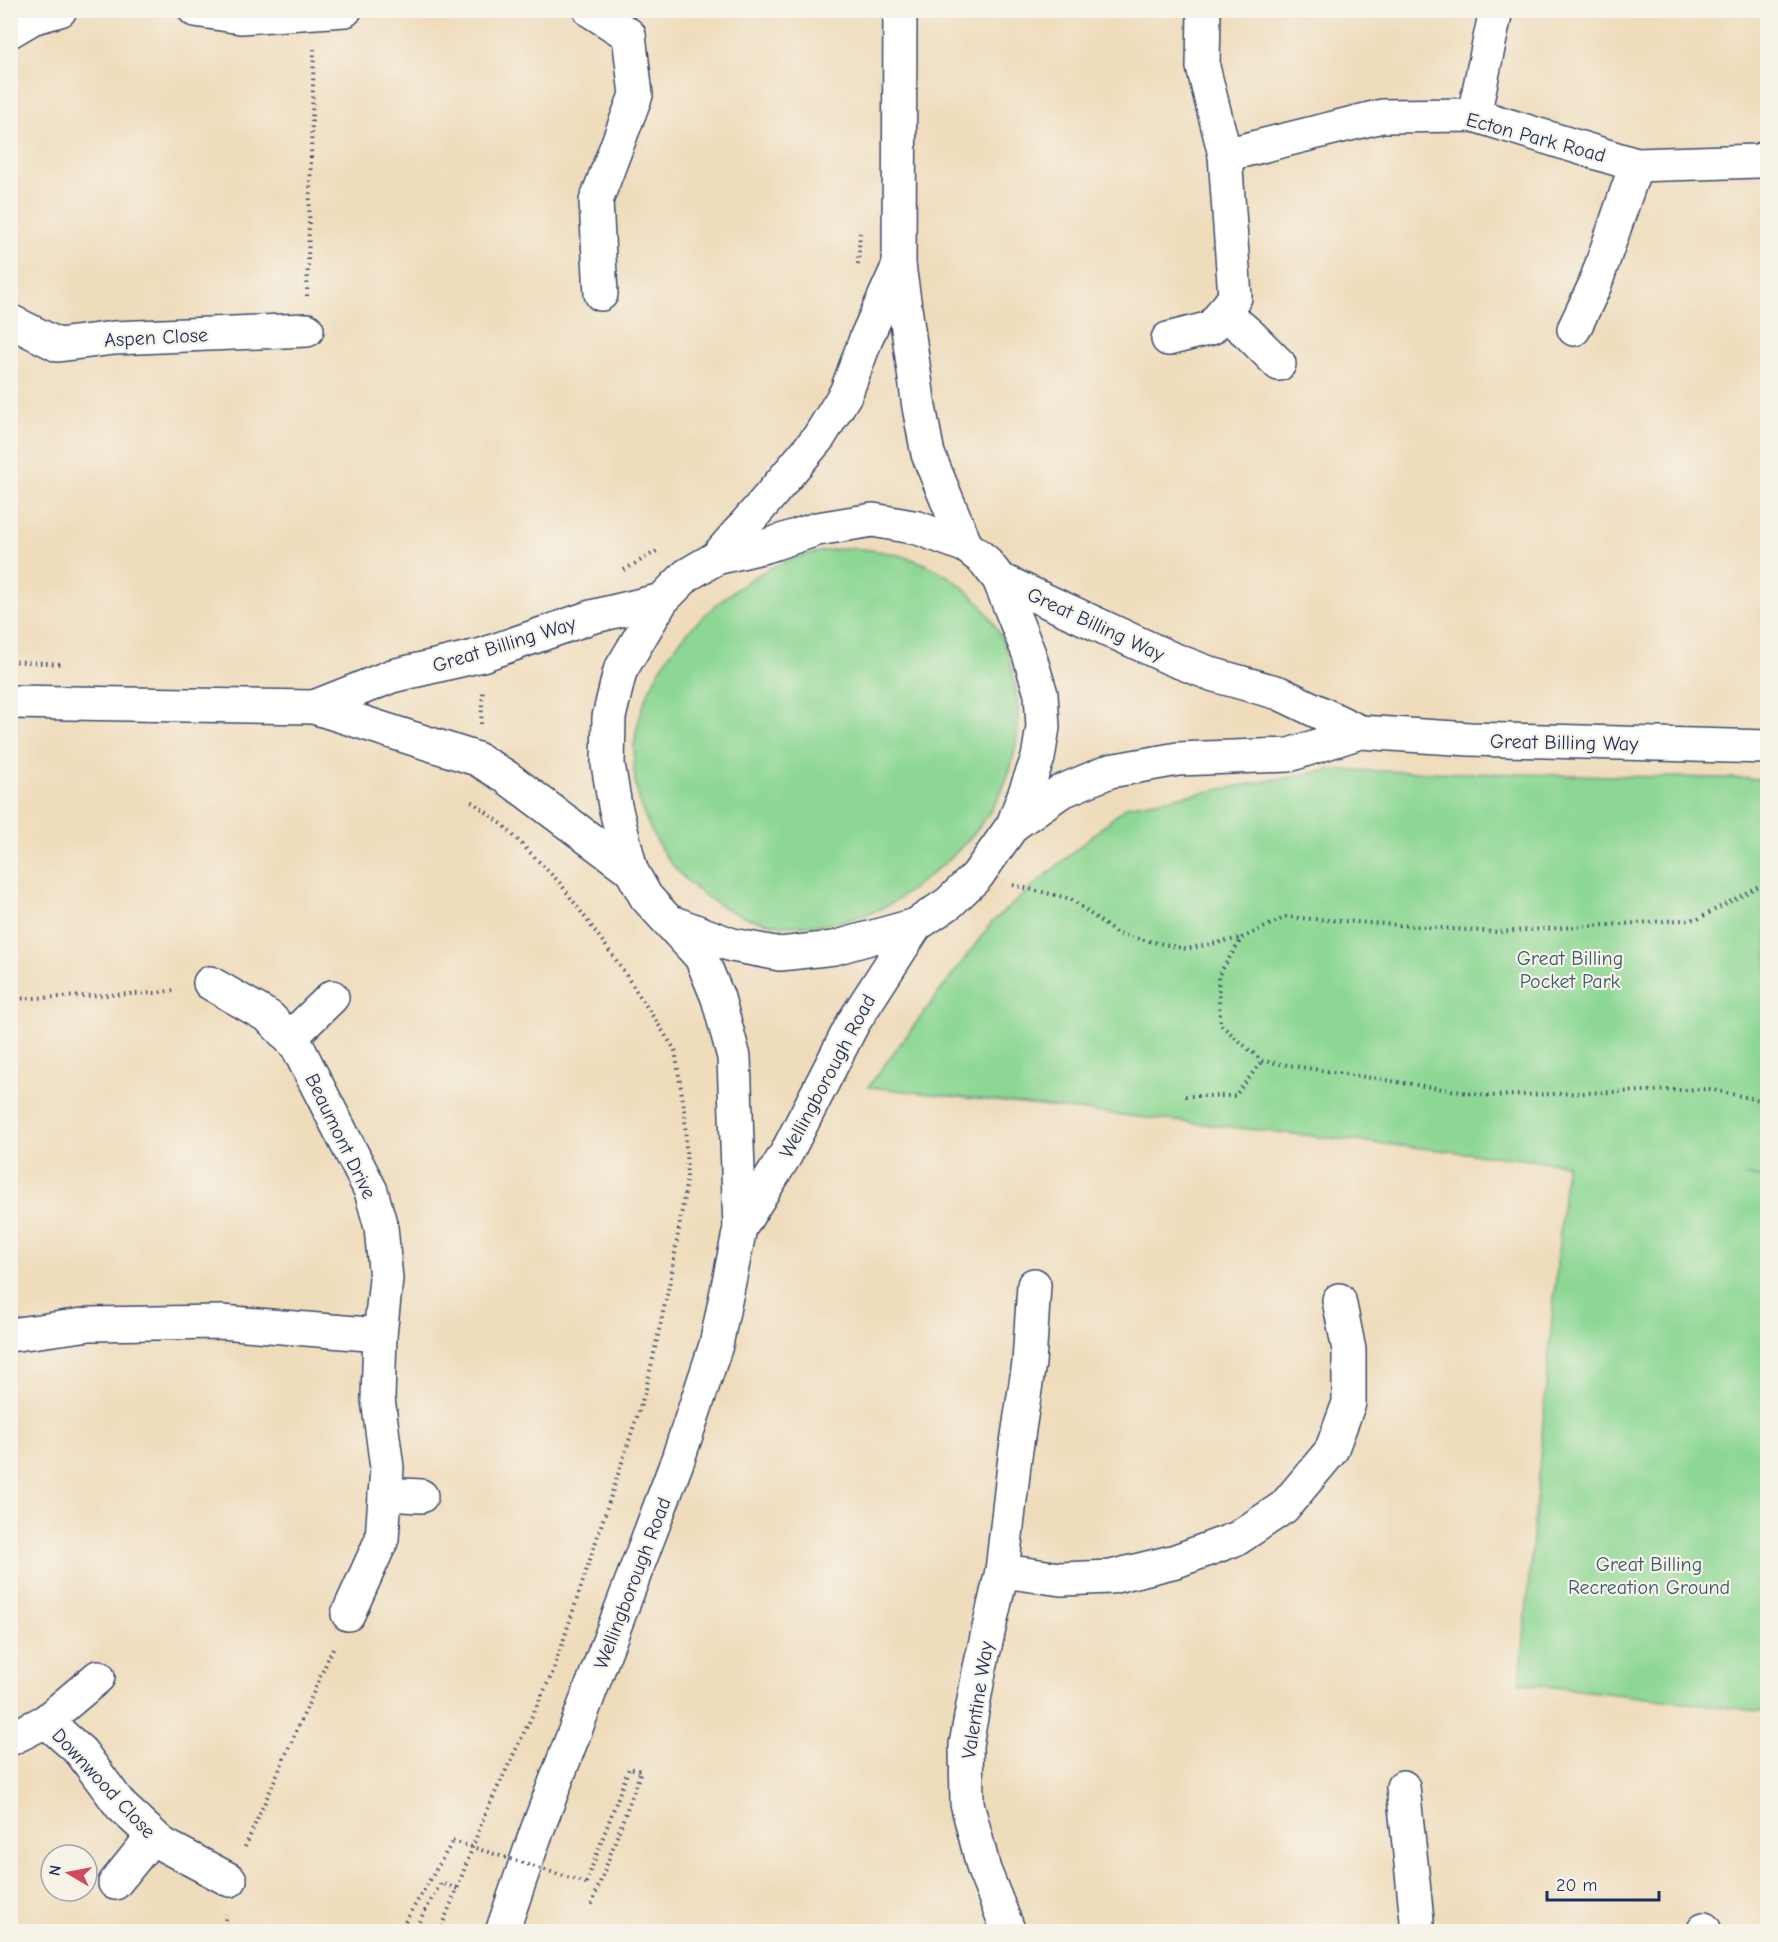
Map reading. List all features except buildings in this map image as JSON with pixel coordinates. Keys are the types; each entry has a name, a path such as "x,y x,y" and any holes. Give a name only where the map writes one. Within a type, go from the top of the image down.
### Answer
{"main road":[{"path":"10,31 32,18 60,10"},
{"path":"195,10 241,17 330,11"},
{"path":"590,10 629,35 636,95 596,201 601,294"},
{"path":"900,10 899,265 928,454 966,546"},
{"path":"1168,339 1212,328 1235,297 1225,155 1203,67 1204,10"},
{"path":"1474,115 1496,10"},
{"name":"Ecton Park Road","path":"1225,155 1382,116 1474,115 1636,165 1758,161 1767,157"},
{"path":"1574,329 1594,287 1636,165"},
{"path":"716,558 819,437 841,402 899,265"},
{"path":"1223,312 1279,364"},
{"name":"Aspen Close","path":"10,321 58,345 114,338 307,330"},
{"path":"631,870 615,806 608,764 609,717 620,671 662,600 687,575 716,558 766,546 817,529 873,520 918,528 966,546 984,560 999,579 1029,654 1041,694 1043,727 1038,758 1013,825 977,876 949,903 916,925 834,948 780,954 732,945 667,920"},
{"name":"Great Billing Way","path":"999,579 1170,658 1214,675 1279,693 1360,732"},
{"name":"Great Billing Way","path":"314,707 392,676 482,655 591,617 662,600"},
{"name":"Great Billing Way","path":"10,702 314,707 477,759 505,776 631,870"},
{"name":"Great Billing Way","path":"1013,825 1060,792 1110,771 1178,759 1289,754 1360,732 1470,739 1767,747"},
{"name":"Wellingborough Road","path":"502,1932 535,1836 677,1462 716,1345 740,1228 734,1057 718,998 701,957 646,897 631,870"},
{"name":"Wellingborough Road","path":"740,1228 786,1154 853,1023 916,925"},
{"name":"Beaumont Drive","path":"210,983 269,1017 297,1046 371,1191 381,1227 386,1279 380,1335 378,1399 387,1468 382,1539 348,1614"},
{"path":"290,1038 332,997"},
{"name":"Valentine Way","path":"1009,1932 984,1870 967,1803 966,1745 979,1672 1002,1571 1015,1456 1029,1363 1034,1285"},
{"path":"1002,1571 1061,1580 1111,1577 1176,1561 1238,1538 1284,1507 1331,1451 1349,1403 1349,1350 1339,1300"},
{"path":"10,1335 90,1324 221,1322 380,1335"},
{"path":"385,1494 421,1496"},
{"path":"46,1721 98,1677"},
{"name":"Downwood Close","path":"10,1739 46,1721 81,1752 121,1806 162,1844 230,1880"},
{"path":"1403,1787 1417,1920 1416,1932"},
{"path":"115,1883 153,1836"}],"path":[{"path":"307,330 330,11"},
{"path":"857,273 861,226"},
{"path":"616,574 662,549"},
{"path":"10,661 68,664"},
{"path":"481,732 484,680"},
{"path":"439,1932 484,1814 553,1672 646,1389 672,1272 687,1178 685,1115 675,1050 616,960 560,883 502,824 462,794"},
{"path":"977,876 1071,899 1117,934 1186,949 1242,938 1286,916 1497,932 1698,919 1767,881"},
{"path":"1242,938 1218,975 1220,1024 1262,1061 1488,1096 1709,1089 1767,1102"},
{"path":"10,999 156,993 210,983"},
{"path":"1185,1096 1235,1096 1262,1061"},
{"path":"224,1932 230,1880 348,1614"},
{"path":"399,1932 453,1841 586,1883 629,1768 641,1771 591,1908"},
{"path":"413,1932 441,1883 457,1889"}],"green space":[{"path":"846,548 879,551 909,558 936,569 960,585 980,605 997,629 1009,657 1016,690 1018,720 1012,764 1001,792 979,827 952,857 904,895 874,912 836,923 795,926 766,923 736,913 709,898 685,879 666,858 649,826 638,794 634,763 636,732 644,702 675,647 721,601 750,580 782,563 805,555"},
{"name":"Great Billing Pocket Park","path":"1329,770 1767,779 1767,1177 1744,1176 1768,1178 1767,1712 1520,1683 1566,1164 868,1087 993,921 1127,806"}],"park label":[{"name":"Great Billing Recreation Ground","path":"1649,1576"}]}
